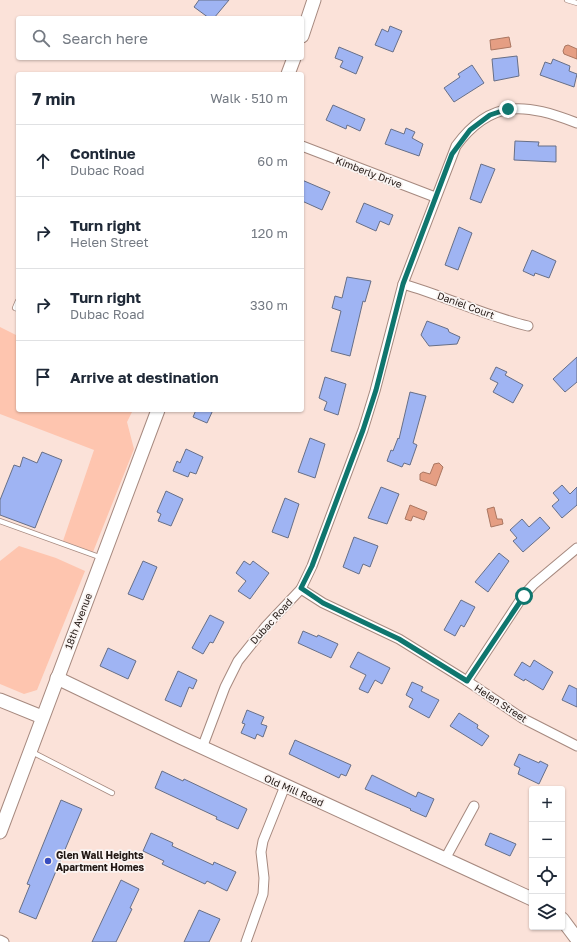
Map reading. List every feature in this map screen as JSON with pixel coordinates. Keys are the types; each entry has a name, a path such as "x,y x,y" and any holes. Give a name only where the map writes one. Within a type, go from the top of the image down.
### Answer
{"street":[{"path":"304,30 314,0"},
{"path":"289,72 293,60"},
{"name":"Dubac Road","path":"202,748 225,686 238,661 266,626 301,588 312,566 363,430 376,390 403,284 435,197 456,146 470,130 490,115 508,109 535,109 577,123"},
{"name":"Kimberly Drive","path":"304,147 435,197"},
{"name":"Daniel Court","path":"403,284 479,311 528,326"},
{"name":"18th Avenue","path":"0,832 157,412"},
{"path":"467,681 524,596 534,584 577,548"},
{"name":"Helen Street","path":"301,588 323,603 399,639 467,681 522,718 577,746"},
{"name":"Old Mill Road","path":"57,678 202,748 529,898"},
{"path":"0,700 42,717"},
{"path":"246,942 263,894 264,883 261,852 263,841 285,786"},
{"path":"446,859 474,806"},
{"path":"565,923 577,939"},
{"path":"0,940 4,942"}],"lane":[{"path":"567,0 577,3"},
{"path":"0,521 102,558"},
{"path":"31,751 112,793"}],"shaded area":[{"path":"509,37 511,47 491,50 490,40"},
{"path":"568,45 577,49 577,59 564,54 563,51 565,46"},
{"path":"0,327 16,335 16,412 132,412 127,422 134,449 93,552 63,541 94,450 0,414"},
{"path":"439,463 443,467 436,486 420,480 420,474 423,472 430,474 434,464"},
{"path":"410,505 427,512 424,520 413,516 411,521 405,519"},
{"path":"494,507 497,519 502,519 503,524 491,527 487,509"},
{"path":"19,546 56,558 85,571 37,690 24,694 0,684 0,561"}],"building":[{"path":"199,0 229,0 216,16 206,16 194,7"},
{"path":"390,26 402,31 393,52 375,45 382,29 388,32"},
{"path":"339,47 363,57 356,74 340,67 343,61 335,58"},
{"path":"517,56 519,76 494,81 492,59"},
{"path":"553,59 570,66 569,71 577,74 574,87 540,75 545,62 551,64"},
{"path":"472,65 484,83 454,102 444,88 460,77 458,74"},
{"path":"333,105 365,119 360,131 347,125 346,129 326,120"},
{"path":"406,128 415,132 412,138 423,144 419,156 385,144 391,129 404,134"},
{"path":"515,141 539,142 538,146 556,146 556,162 514,160"},
{"path":"481,164 495,169 481,203 470,199"},
{"path":"304,181 330,192 322,210 304,202"},
{"path":"364,203 393,215 389,225 380,221 376,231 356,222"},
{"path":"459,227 472,233 458,270 445,265"},
{"path":"532,250 556,261 549,278 535,273 534,276 523,271"},
{"path":"347,277 371,281 365,302 363,301 350,356 331,351 341,311 332,308 335,296 342,298"},
{"path":"427,321 448,329 449,332 460,337 457,344 429,346 421,335"},
{"path":"577,357 577,382 565,392 553,379"},
{"path":"496,367 507,372 505,375 523,385 513,403 493,392 498,383 490,379"},
{"path":"325,377 346,384 338,415 324,410 327,402 319,398"},
{"path":"410,392 426,396 413,443 417,445 410,465 404,463 402,467 387,461 391,450 393,451 398,438 399,439"},
{"path":"195,412 212,412 207,423 193,417"},
{"path":"310,438 325,444 315,478 298,472"},
{"path":"186,449 203,457 196,474 190,472 188,477 173,471 177,461 180,463"},
{"path":"42,452 62,460 35,528 0,515 0,500 14,465 20,467 23,457 37,463"},
{"path":"562,485 570,494 577,487 577,505 562,518 552,506 559,500 553,493"},
{"path":"381,487 399,494 387,524 368,518"},
{"path":"166,491 183,499 171,526 158,521 161,514 157,512"},
{"path":"285,498 299,504 288,538 272,532"},
{"path":"540,517 550,528 523,552 513,541 517,538 510,530 522,519 529,527"},
{"path":"354,537 378,546 370,567 363,564 359,574 343,567"},
{"path":"499,553 509,561 488,592 475,582"},
{"path":"143,561 157,567 143,600 128,594"},
{"path":"244,561 250,565 253,561 269,573 250,599 238,591 246,581 236,573"},
{"path":"461,600 475,607 464,627 461,625 455,636 444,630"},
{"path":"210,615 224,622 213,643 210,642 203,654 192,648"},
{"path":"303,631 317,637 318,635 338,644 331,658 298,643"},
{"path":"108,648 136,661 128,679 100,666"},
{"path":"358,652 390,668 382,684 375,680 368,693 359,689 366,675 350,667"},
{"path":"534,660 553,672 543,690 525,679 524,681 514,675 522,662 530,667"},
{"path":"178,671 197,680 193,689 189,687 181,707 165,700"},
{"path":"412,682 423,687 421,691 439,700 429,718 409,707 413,699 406,695"},
{"path":"569,685 577,689 577,707 562,700"},
{"path":"247,710 264,717 261,724 267,726 263,737 257,734 255,739 241,733 245,724 242,723"},
{"path":"459,713 478,725 477,728 489,736 482,746 450,726"},
{"path":"295,740 351,765 346,776 341,774 339,778 289,754"},
{"path":"519,754 539,763 540,761 548,765 539,784 518,774 520,768 514,765"},
{"path":"162,771 183,781 184,779 247,809 238,829 216,819 217,817 155,788"},
{"path":"372,775 416,797 418,792 434,799 426,817 365,789"},
{"name":"Glen Wall Heights Apartment Homes","path":"61,800 82,809 36,919 19,912 30,885 27,884"},
{"path":"151,833 173,843 172,846 213,865 214,862 236,872 227,891 207,881 205,884 162,864 164,861 143,851"},
{"path":"490,833 516,844 510,856 485,845"},
{"path":"121,880 139,889 130,908 132,909 116,942 92,942"},
{"path":"199,910 220,919 209,942 184,942"}],"place":[{"name":"Glen Wall Heights Apartment Homes","path":"48,861"}],"route":[{"path":"508,109 483,119 464,135 452,154 403,284 395,310 376,390 363,430 312,566 301,588 317,600 399,639 467,681 513,610 524,596"}]}
